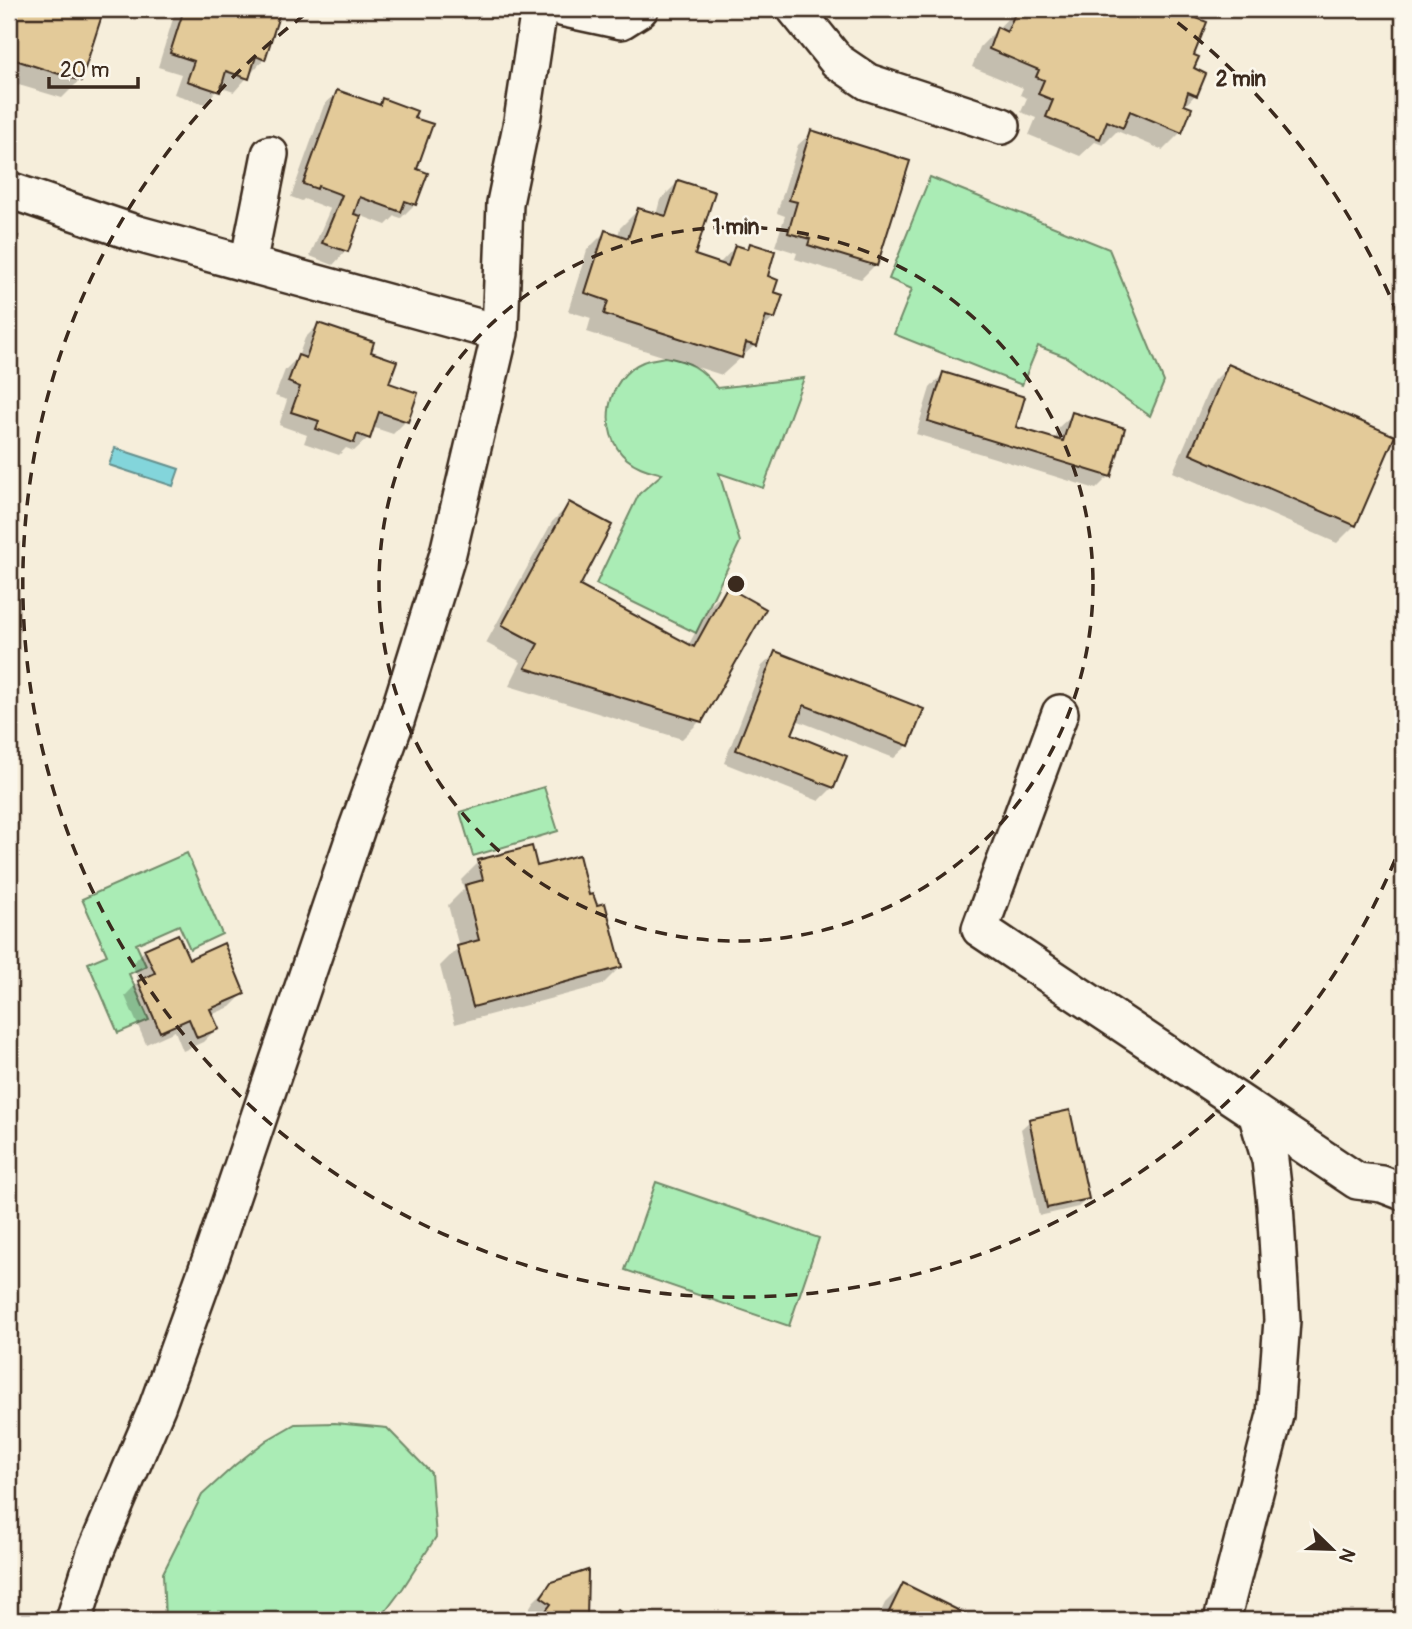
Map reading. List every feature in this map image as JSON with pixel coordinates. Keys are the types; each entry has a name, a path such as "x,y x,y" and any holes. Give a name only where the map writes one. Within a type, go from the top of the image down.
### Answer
{"street":[{"path":"74,1620 95,1553 157,1407 212,1255 396,721 447,557 500,333 505,203 523,121 539,9"},
{"path":"565,9 621,21 640,9"},
{"path":"795,9 837,61 868,82 1002,126"},
{"path":"248,264 270,154"},
{"path":"9,190 138,234 500,333"},
{"path":"1060,713 980,929 1357,1181 1382,1184 1403,1192"},
{"path":"1222,1620 1275,1415 1282,1320 1270,1160 1255,1113"}],"green space":[{"path":"930,177 1109,249 1164,382 1150,416 1066,357 1038,346 1022,385 894,334 912,289 889,279"},
{"path":"665,357 694,366 717,388 804,378 763,488 719,473 740,542 696,633 596,584 639,494 662,474 635,465 617,448 609,421 614,392 630,369 646,361"},
{"path":"544,787 558,831 473,856 460,812"},
{"path":"187,853 222,934 190,949 179,925 136,944 146,966 129,974 149,1020 118,1033 88,963 107,955 82,899"},
{"path":"656,1182 819,1238 789,1326 625,1270"},
{"path":"335,1423 387,1428 431,1473 436,1537 379,1620 165,1620 163,1573 202,1495 267,1440 295,1424"}],"water":[{"path":"115,448 179,469 173,486 109,465"}],"building":[{"path":"9,9 104,9 81,81 9,58"},
{"path":"184,9 281,9 265,60 256,56 249,79 226,71 220,92 187,81 194,61 170,53"},
{"path":"1017,9 1173,9 1207,22 1194,55 1199,57 1194,68 1206,74 1197,96 1188,92 1184,105 1192,108 1182,133 1130,111 1123,128 1107,121 1100,139 1046,117 1053,100 1038,94 1044,80 1036,77 1039,70 989,49 997,27 1007,32"},
{"path":"337,90 380,105 382,98 417,111 414,118 433,124 417,169 428,173 416,205 405,201 401,212 360,197 354,214 361,216 348,252 322,243 342,195 318,186 317,189 303,184"},
{"path":"811,130 910,161 877,266 808,245 810,239 788,233 797,202 789,200"},
{"path":"678,180 715,192 695,255 728,266 735,245 748,249 750,243 775,251 768,276 778,280 774,292 783,295 775,319 766,316 757,346 746,343 742,358 604,314 608,301 585,293 605,230 628,238 638,208 666,216"},
{"path":"9,233 18,236 9,268"},
{"path":"318,323 374,342 371,352 397,361 389,383 418,393 408,422 379,412 370,439 357,434 354,443 316,429 319,421 291,412 300,387 288,382 298,355 306,358"},
{"path":"1228,364 1395,436 1356,526 1190,454"},
{"path":"943,372 1025,397 1016,427 1063,441 1072,412 1125,428 1111,477 928,421"},
{"path":"569,502 612,525 580,586 694,647 727,587 766,609 702,722 525,668 538,644 502,625"},
{"path":"775,651 924,709 909,746 804,705 792,734 847,756 834,788 736,750"},
{"path":"532,846 537,866 579,855 589,895 593,894 597,905 605,903 622,967 473,1007 457,946 479,940 465,885 483,880 478,860"},
{"path":"178,934 189,959 224,943 245,994 210,1009 219,1029 197,1038 189,1019 160,1032 138,981 155,973 144,949"},
{"path":"1070,1110 1089,1199 1047,1208 1029,1119"},
{"path":"588,1570 587,1620 539,1620 551,1604 541,1597 551,1582"},
{"path":"903,1583 978,1620 885,1620"},
{"path":"618,1610 631,1620 608,1620"}]}
